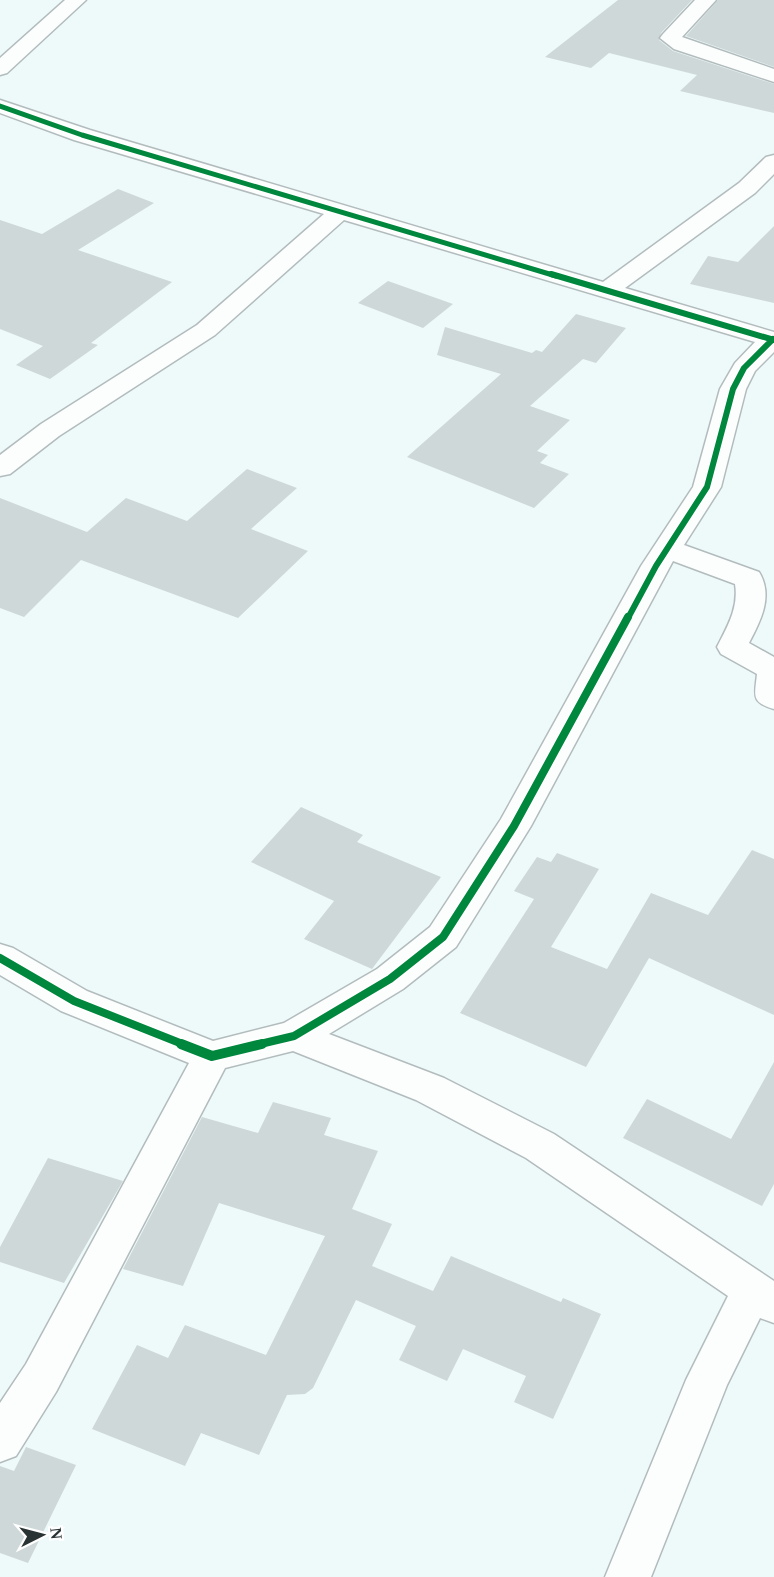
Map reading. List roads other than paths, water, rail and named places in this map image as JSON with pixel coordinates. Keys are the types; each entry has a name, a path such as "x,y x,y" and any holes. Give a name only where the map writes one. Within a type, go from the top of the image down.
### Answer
{"street":[{"path":"0,69 76,0"},
{"path":"706,0 670,38 681,45 774,76"},
{"path":"0,106 82,135 774,340 744,368 733,389 707,487 667,549 514,826 443,937 390,979 294,1036 212,1056 74,1001 0,958"},
{"path":"608,289 747,188 774,162"},
{"path":"0,468 50,430 206,330 341,211"},
{"path":"667,549 749,579 753,597 752,607 732,646 769,667 773,674 770,696 774,698"},
{"path":"294,1036 430,1089 540,1146 763,1297 708,1380 628,1577"},
{"path":"0,1441 41,1378 212,1056"}]}
